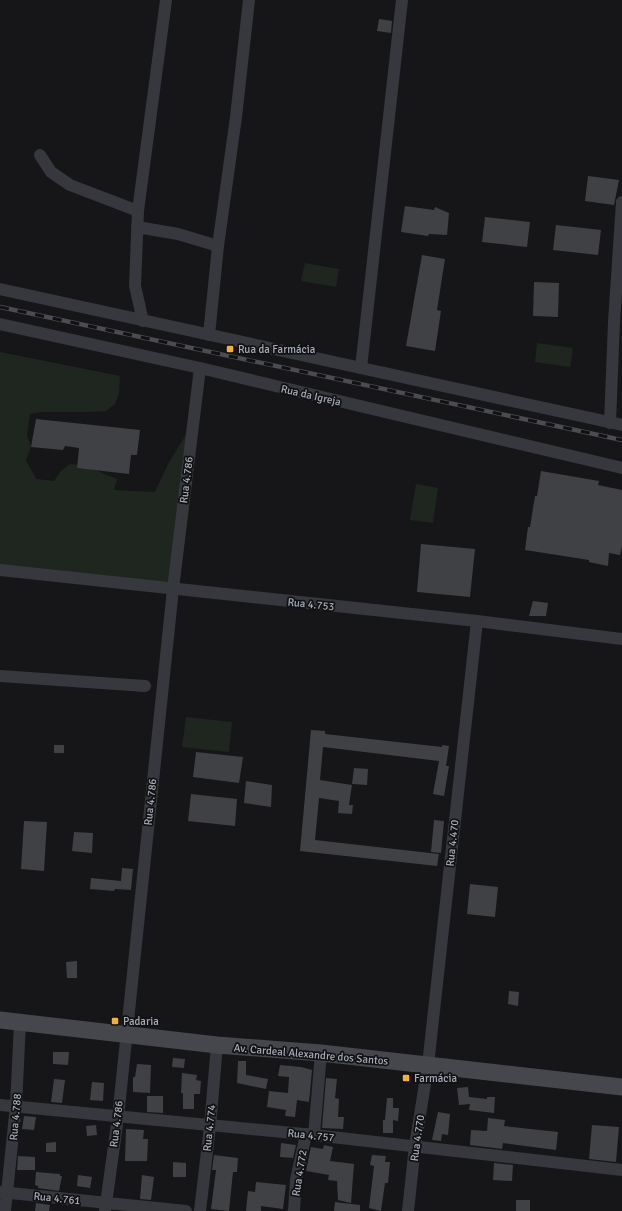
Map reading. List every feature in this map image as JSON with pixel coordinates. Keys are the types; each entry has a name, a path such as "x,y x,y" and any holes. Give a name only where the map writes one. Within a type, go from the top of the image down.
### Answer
{"main road":[{"name":"Av. Cardeal Alexandre dos Santos","path":"0,1020 217,1045 321,1053 622,1088"}],"street":[{"path":"143,321 135,286 138,211 166,0"},
{"path":"209,335 218,246 236,117 249,0"},
{"path":"361,368 402,0"},
{"path":"40,155 52,172 61,180 70,185 138,211"},
{"path":"0,289 616,424 622,202"},
{"path":"137,227 178,234 218,246"},
{"name":"Rua da Igreja","path":"0,324 200,368 622,468"},
{"name":"Rua 4.786","path":"106,1207 118,1117 173,589 200,368"},
{"name":"Rua 4.753","path":"0,570 477,621 622,639"},
{"name":"Rua 4.470","path":"428,1065 477,621"},
{"path":"0,676 145,686"},
{"name":"Rua 4.788","path":"5,1211 4,1192 16,1106 20,1022"},
{"name":"Rua 4.774","path":"200,1211 210,1126 217,1045"},
{"name":"Rua 4.772","path":"294,1211 296,1180 310,1135 321,1053"},
{"name":"Rua 4.770","path":"408,1211 415,1146 428,1065"},
{"name":"Rua 4.757","path":"0,1105 310,1135 622,1170"},
{"name":"Rua 4.761","path":"4,1192 106,1207 186,1211"}],"shaded area":[{"path":"305,263 339,269 336,287 301,281"},
{"path":"537,343 573,348 570,367 535,362"},
{"path":"0,352 120,376 119,393 115,404 106,411 42,412 30,414 27,435 31,447 26,460 36,479 54,481 61,471 70,464 83,465 117,479 114,490 155,492 168,464 187,433 173,589 0,567"},
{"path":"416,484 438,488 433,523 410,520"},
{"path":"186,717 232,722 229,752 182,747"}],"building":[{"path":"379,19 392,21 391,33 377,31"},
{"path":"588,176 619,180 614,205 585,201"},
{"path":"405,206 434,210 435,207 449,213 447,235 429,234 428,236 401,232"},
{"path":"485,217 530,222 527,247 482,242"},
{"path":"556,225 601,230 598,255 553,250"},
{"path":"422,255 445,259 437,310 441,311 435,351 406,346"},
{"path":"534,282 559,283 558,317 533,316"},
{"path":"36,419 140,430 137,455 131,455 129,474 77,468 79,448 65,446 63,450 31,447"},
{"path":"541,471 599,481 598,485 622,490 622,546 620,555 609,553 608,566 589,562 589,560 525,550 528,527 530,527"},
{"path":"421,544 475,549 470,597 417,592"},
{"path":"533,601 548,603 546,616 529,616"},
{"path":"311,730 325,731 325,734 442,747 442,745 449,746 446,766 449,766 444,796 433,794 439,761 323,747 320,780 352,785 349,805 353,805 352,814 338,813 339,801 319,798 315,840 439,854 437,866 300,851"},
{"path":"54,745 64,745 64,753 54,753"},
{"path":"196,752 243,757 239,783 193,777"},
{"path":"354,768 368,769 367,785 352,784"},
{"path":"246,781 272,785 271,807 244,803"},
{"path":"191,794 237,799 235,826 188,821"},
{"path":"434,820 444,821 441,853 431,852"},
{"path":"24,821 47,822 44,871 21,869"},
{"path":"74,832 93,833 92,853 72,851"},
{"path":"122,868 133,869 131,890 115,889 114,891 90,889 91,878 121,881"},
{"path":"470,884 498,887 495,917 467,914"},
{"path":"77,961 77,978 67,978 66,962"},
{"path":"509,991 519,992 518,1006 508,1004"},
{"path":"53,1052 69,1052 68,1065 53,1064"},
{"path":"173,1058 185,1059 184,1068 172,1067"},
{"path":"238,1061 246,1061 246,1075 268,1079 266,1089 237,1083"},
{"path":"137,1064 151,1065 150,1093 133,1092 133,1077 135,1077"},
{"path":"280,1065 301,1067 312,1070 309,1102 297,1100 295,1117 285,1116 286,1110 267,1107 269,1091 288,1093 289,1077 278,1076"},
{"path":"182,1073 197,1075 196,1080 201,1081 200,1094 194,1094 194,1109 183,1109 183,1093 181,1093"},
{"path":"326,1078 337,1079 335,1098 339,1099 338,1117 344,1117 343,1129 322,1128"},
{"path":"54,1079 65,1080 62,1103 51,1102"},
{"path":"92,1082 104,1083 103,1101 90,1100"},
{"path":"468,1087 469,1097 487,1099 487,1097 495,1097 494,1113 469,1110 470,1104 459,1105 457,1088"},
{"path":"147,1096 163,1096 163,1113 147,1112"},
{"path":"387,1098 393,1098 393,1108 399,1108 398,1121 393,1120 393,1133 383,1133 383,1120 385,1120"},
{"path":"438,1112 450,1114 448,1135 442,1134 441,1141 432,1140"},
{"path":"24,1116 36,1117 34,1130 22,1129"},
{"path":"488,1118 505,1120 504,1126 558,1132 556,1150 503,1143 502,1149 470,1145 471,1130 487,1131"},
{"path":"96,1125 97,1135 87,1136 86,1126"},
{"path":"592,1125 619,1127 616,1162 589,1159"},
{"path":"126,1129 144,1130 143,1139 148,1139 147,1161 125,1161"},
{"path":"56,1142 56,1152 46,1152 46,1143"},
{"path":"281,1143 296,1145 293,1158 280,1157"},
{"path":"324,1145 333,1147 330,1161 354,1164 351,1203 338,1200 337,1181 328,1180 329,1175 306,1171 311,1147 323,1149"},
{"path":"214,1155 238,1158 237,1172 233,1172 229,1211 211,1209 216,1170 212,1170"},
{"path":"372,1155 386,1156 385,1162 390,1162 388,1183 385,1183 381,1211 369,1208 374,1166 370,1165"},
{"path":"18,1156 35,1157 35,1170 17,1170"},
{"path":"173,1162 186,1163 186,1177 173,1177"},
{"path":"494,1163 513,1165 512,1181 493,1180"},
{"path":"36,1172 60,1174 60,1176 62,1176 59,1191 38,1188 38,1186 35,1185"},
{"path":"78,1175 92,1177 90,1188 77,1186"},
{"path":"142,1175 154,1177 151,1200 140,1199"},
{"path":"256,1182 286,1185 283,1209 261,1206 261,1211 246,1211 248,1191 255,1192"},
{"path":"516,1200 530,1200 530,1211 516,1211"},
{"path":"335,1202 360,1205 360,1211 334,1211"},
{"path":"36,1203 50,1205 49,1211 35,1211"}],"railway":[{"path":"0,307 622,440"}],"place":[{"name":"Rua da Farmácia","path":"230,349"},
{"name":"Padaria","path":"115,1021"},
{"name":"Farmácia","path":"406,1078"}]}
